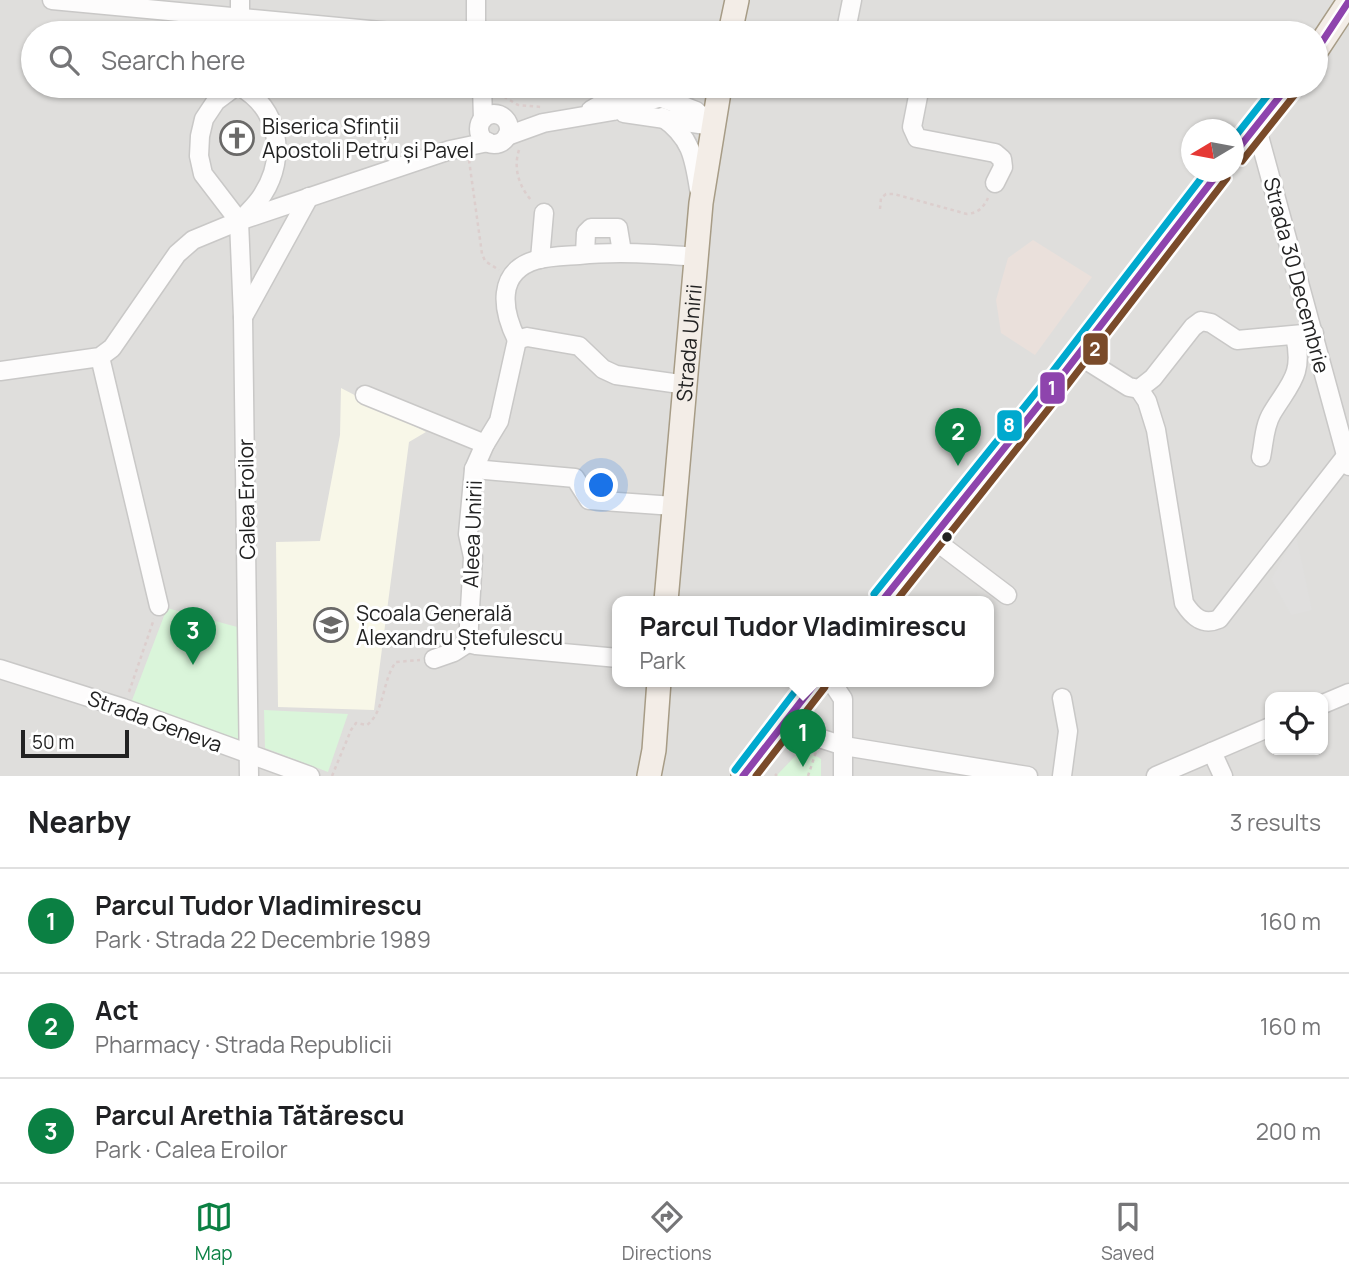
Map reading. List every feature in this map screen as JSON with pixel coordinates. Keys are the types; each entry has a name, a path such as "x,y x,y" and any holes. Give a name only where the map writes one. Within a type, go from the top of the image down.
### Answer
{"main road":[{"path":"733,21 737,0"},
{"path":"1328,33 1349,1"},
{"path":"1328,39 1349,18"},
{"name":"Strada Unirii","path":"666,596 701,203 718,98"},
{"path":"1244,141 1278,98"},
{"path":"887,596 1211,182"},
{"path":"649,776 654,750 659,687"},
{"path":"743,776 812,687"},
{"path":"654,750 656,776"}],"street":[{"path":"51,0 204,21"},
{"path":"240,0 240,21"},
{"path":"476,0 476,21"},
{"path":"849,21 852,0"},
{"path":"220,98 204,119 199,156 204,174 239,221"},
{"path":"239,221 263,195 273,173 278,150 268,113 255,98"},
{"path":"485,98 493,126"},
{"path":"582,116 612,98"},
{"path":"0,371 100,358 112,348 184,246 193,240 239,221 450,150 493,126 543,123 613,111 662,98 696,111 713,126"},
{"path":"918,98 912,127 918,138 995,153 1002,159 1003,167 995,183"},
{"path":"613,111 713,126"},
{"path":"663,117 676,127 692,153 701,203"},
{"name":"Strada 30 Decembrie","path":"1256,125 1348,461"},
{"path":"243,317 309,197"},
{"path":"540,259 544,213"},
{"name":"Calea Eroilor","path":"239,221 243,317 249,776"},
{"path":"585,254 586,233 591,228 618,228 622,252"},
{"path":"687,385 617,375 603,369 579,346 527,337 517,340 505,313 505,299 512,276 520,268 540,259 622,252 697,257"},
{"path":"1139,389 1153,378 1193,327 1201,321 1211,323 1237,340 1314,333"},
{"path":"1261,457 1271,414 1285,397 1297,369 1298,349 1295,336"},
{"name":"Aleea Unirii","path":"468,643 472,557 468,534 474,469 499,421 517,340"},
{"path":"1078,355 1129,387 1139,389 1147,401 1156,430 1184,603 1190,613 1202,621 1212,622 1219,619 1348,461"},
{"path":"100,358 159,606"},
{"path":"365,396 485,444"},
{"path":"474,469 575,478 589,499 674,506"},
{"path":"933,539 1007,595"},
{"path":"434,659 454,652 468,643 612,658"},
{"name":"Strada Geneva","path":"0,669 123,708 249,755 286,773 310,776"},
{"path":"835,687 843,699 842,776"},
{"path":"1328,702 1349,693"},
{"path":"1062,698 1068,731 1062,776"},
{"path":"782,726 844,746 1028,776"},
{"path":"1156,776 1265,729"},
{"path":"1212,752 1223,776"}],"path":[{"path":"469,158 482,254 492,267 512,276"},
{"path":"880,209 881,198 886,194 894,194 967,214 975,213 983,206 995,183"},
{"path":"123,708 159,606"},
{"path":"332,776 356,723 367,725 374,719 390,670 396,662 434,659"},
{"path":"808,776 816,752"}],"shaded area":[{"path":"0,0 1349,0 1349,776 0,776"},
{"path":"1033,240 1092,277 1035,355 1001,333 996,300 1008,258"},
{"name":"Școala Generală Alexandru Ștefulescu","path":"341,388 426,432 409,442 374,710 278,707 276,542 320,541 340,435"},
{"path":"1296,535 1312,610 1291,615 1271,579"}],"green space":[{"path":"167,608 241,628 240,742 131,703"},
{"path":"264,710 348,714 328,772 265,748"},
{"path":"803,748 821,759 821,776 776,776"}],"transit line":[{"name":"1","path":"1328,33 1349,1"},
{"name":"8","path":"1244,125 1266,98"},
{"name":"1","path":"1244,141 1278,98"},
{"name":"2","path":"1244,158 1292,98"},
{"name":"8","path":"874,594 1046,380 1198,182"},
{"name":"1","path":"886,596 1054,386 1211,182"},
{"name":"2","path":"900,596 1224,182"},
{"name":"8","path":"735,770 798,687"},
{"name":"1","path":"743,776 812,687"},
{"name":"2","path":"756,776 825,687"}],"place":[{"name":"Biserica Sfinții Apostoli Petru și Pavel","path":"237,138"},
{"name":"Act","path":"958,466"},
{"name":"Școala Generală Alexandru Ștefulescu","path":"331,625"},
{"name":"Parcul Arethia Tătărescu","path":"193,665"},
{"name":"Parcul Tudor Vladimirescu","path":"803,767"}]}
